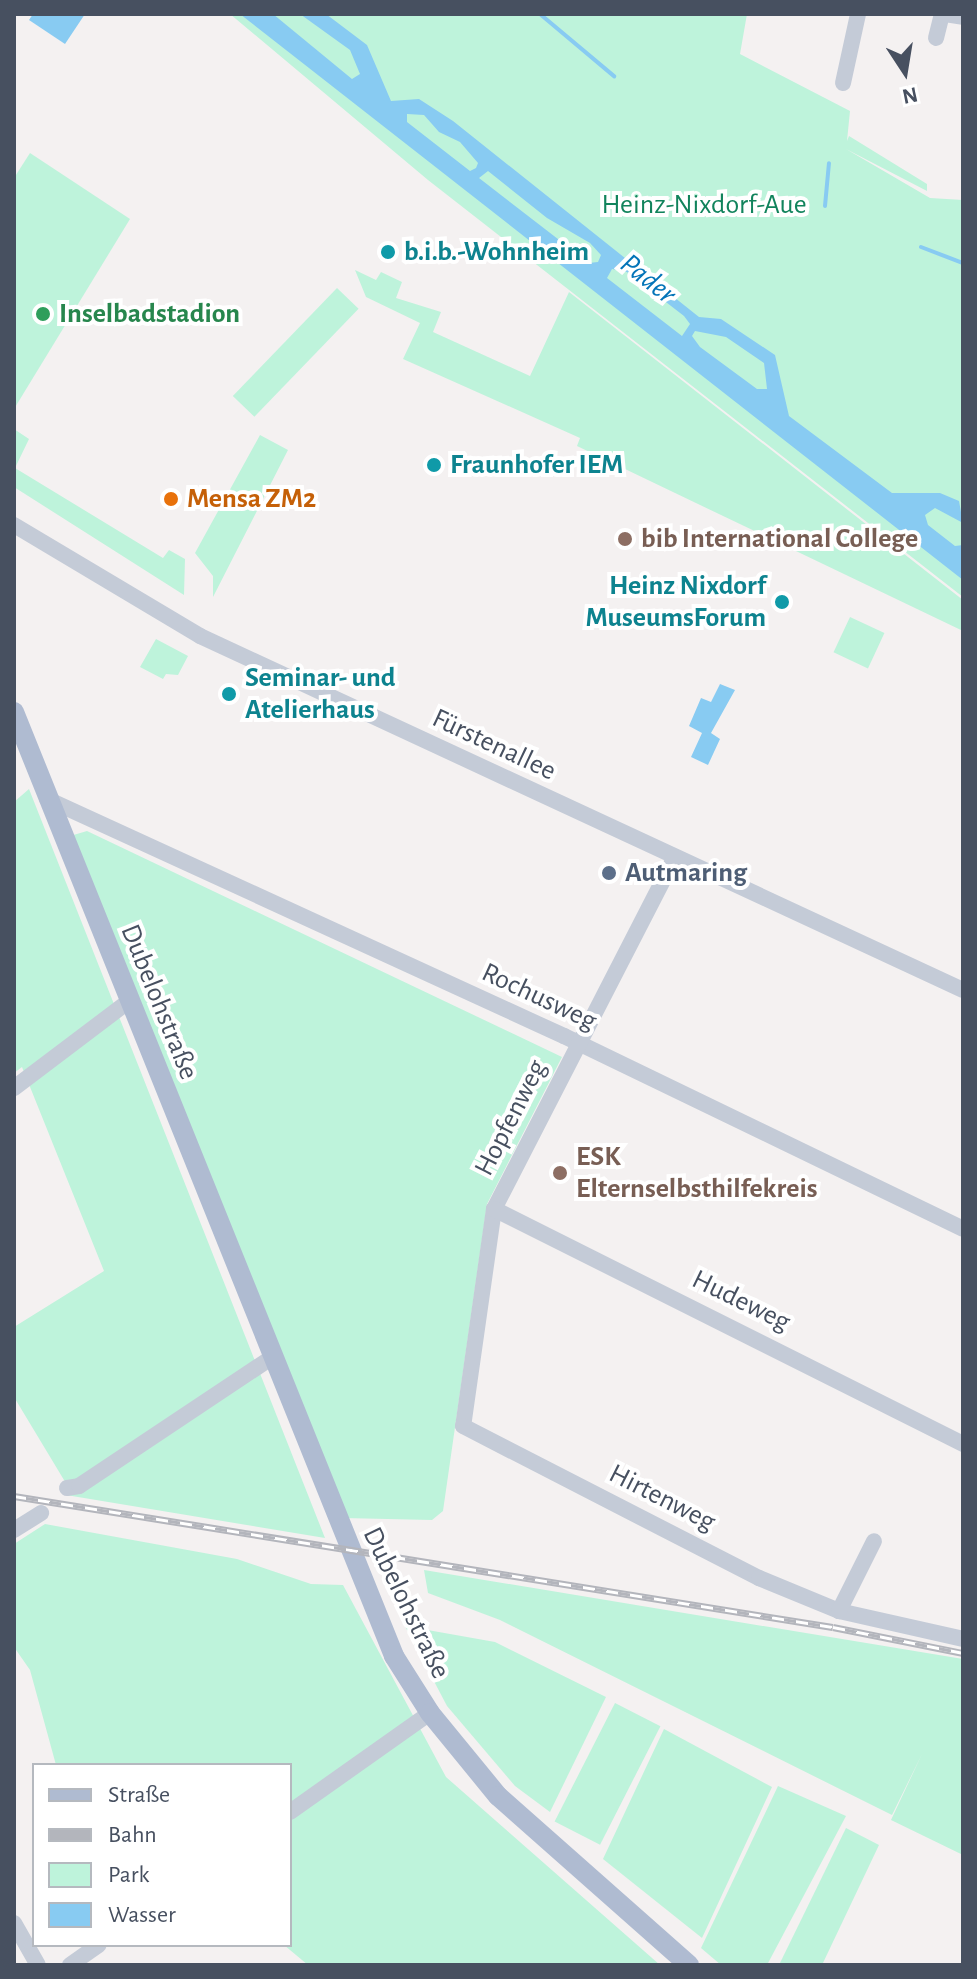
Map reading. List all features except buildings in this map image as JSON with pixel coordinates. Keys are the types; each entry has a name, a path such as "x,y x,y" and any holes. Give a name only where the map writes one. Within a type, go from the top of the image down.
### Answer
{"main road":[{"name":"Dubelohstraße","path":"14,712 373,1610 430,1713 498,1796 689,1965"}],"street":[{"path":"843,83 858,14"},
{"path":"936,38 944,14 963,17"},
{"name":"Fürstenallee","path":"14,525 191,632 963,990"},
{"name":"Rochusweg","path":"47,799 579,1043 963,1229"},
{"path":"58,827 90,820"},
{"name":"Hopfenweg","path":"463,1426 494,1209 675,857"},
{"path":"14,1088 129,1001"},
{"name":"Hudeweg","path":"494,1209 963,1444"},
{"path":"67,1488 79,1486 271,1358"},
{"name":"Hirtenweg","path":"463,1426 759,1578 839,1611 963,1639"},
{"path":"14,1530 41,1513"},
{"path":"839,1611 874,1541"},
{"path":"292,1811 430,1713"},
{"path":"14,1923 38,1965"},
{"path":"70,1965 96,1947"}],"green space":[{"name":"Heinz-Nixdorf-Aue","path":"230,14 747,14 740,54 850,111 847,141 849,136 927,184 927,191 846,149 930,198 963,200 963,597 428,180"},
{"name":"Inselbadstadion","path":"30,153 130,219 14,409 14,178"},
{"path":"355,270 376,280 381,272 402,282 396,298 441,312 433,332 530,376 569,292 963,600 963,631 577,446 580,438 403,359 420,323 366,297"},
{"path":"337,288 359,309 254,417 233,396"},
{"path":"14,429 29,439 15,468 163,558 169,550 185,559 184,595 14,487"},
{"path":"260,435 288,450 213,597 213,576 195,553"},
{"path":"850,617 884,633 868,668 834,652"},
{"path":"156,639 188,656 178,675 166,674 163,679 140,667"},
{"path":"29,789 325,1538 66,1495 67,1485 14,1397 14,1327 104,1271 22,1067 14,1073 14,802"},
{"path":"87,831 562,1057 487,1204 443,1511 432,1520 343,1518 70,836"},
{"path":"45,1524 237,1559 311,1584 343,1585 446,1777 660,1965 308,1965 286,1947 292,1947 292,1763 55,1763 30,1670 14,1647 14,1544"},
{"path":"424,1570 963,1659 963,1855 891,1820 922,1754 892,1815 500,1620 428,1593"},
{"path":"405,1626 495,1642 606,1697 550,1812 515,1786 447,1706"},
{"path":"615,1703 660,1726 600,1845 555,1822"},
{"path":"664,1729 772,1787 702,1938 603,1859"},
{"path":"778,1786 846,1816 767,1965 721,1965 701,1948"},
{"path":"846,1828 879,1845 822,1965 779,1965"}],"water":[{"path":"33,14 85,14 65,44 29,20"},
{"name":"Pader","path":"240,14 273,14 352,79 360,74 350,50 300,14 326,14 367,45 391,101 419,99 453,121 699,317 721,319 775,355 789,416 892,493 940,493 959,501 963,523 935,508 925,515 928,525 955,546 963,545 963,580","holes":["407,114 424,115 439,132 460,142 478,163 476,168 470,171 407,122","488,171 547,218 590,243 601,255 598,262 589,263 479,178","612,269 627,272 690,324 682,336 607,278","695,331 726,337 764,363 767,389 757,389 700,347 692,336"]},
{"path":"720,684 735,690 711,733 720,739 708,765 691,757 702,733 689,726 701,698 711,702"}],"waterway":[{"path":"540,14 614,76"},
{"path":"825,206 829,163"},
{"path":"921,247 963,263"}],"railway":[{"path":"14,1496 833,1627 963,1653"}],"place":[{"name":"b.i.b.-Wohnheim","path":"388,252"},
{"name":"Inselbadstadion","path":"43,314"},
{"name":"Fraunhofer IEM","path":"434,465"},
{"name":"Mensa ZM2","path":"171,499"},
{"name":"bib International College","path":"625,539"},
{"name":"Heinz Nixdorf MuseumsForum","path":"782,602"},
{"name":"Seminar- und Atelierhaus","path":"229,694"},
{"name":"Autmaring","path":"609,873"},
{"name":"ESK Elternselbsthilfekreis","path":"560,1173"}]}
